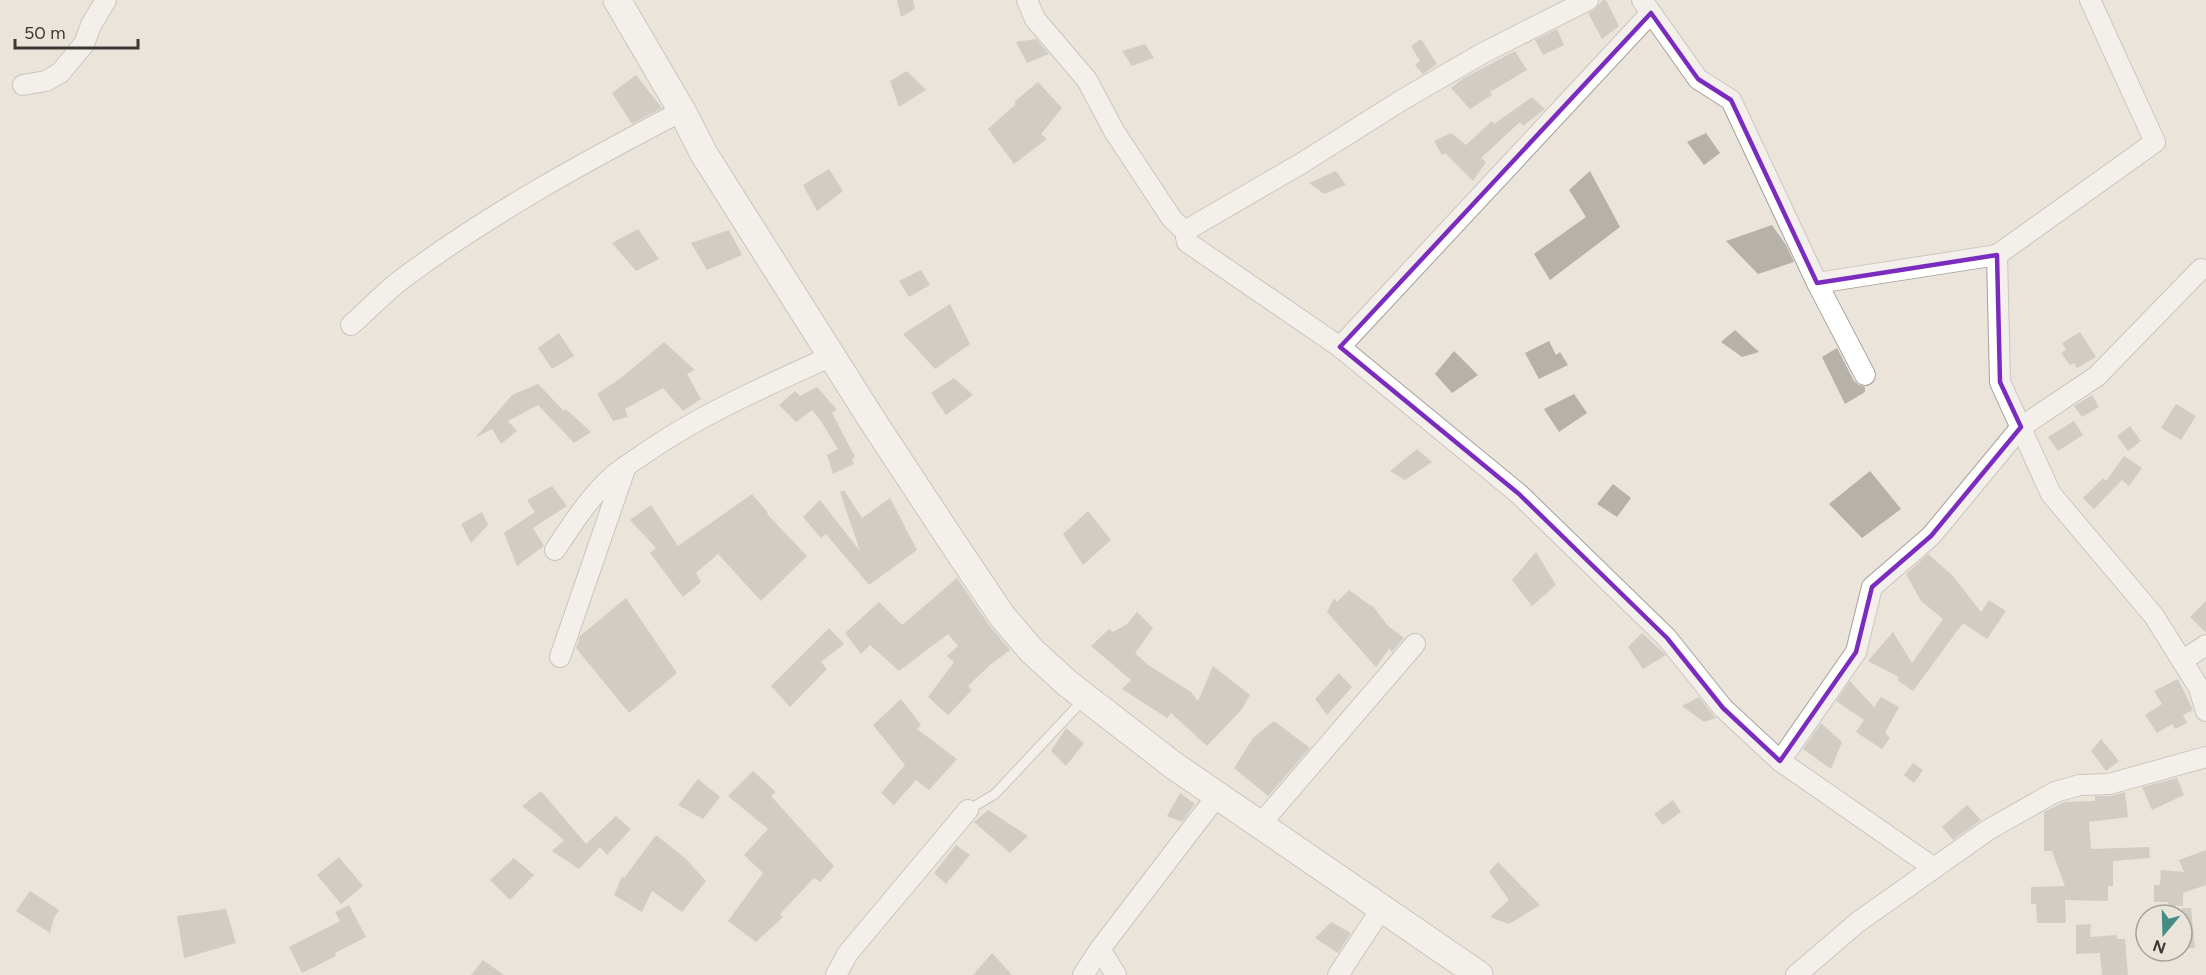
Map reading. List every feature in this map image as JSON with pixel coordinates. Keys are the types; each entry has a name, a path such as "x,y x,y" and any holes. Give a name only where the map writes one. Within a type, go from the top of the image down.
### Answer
{"street":[{"path":"24,85 46,81 60,73 84,44 91,25 106,0"},
{"path":"617,0 682,111 704,154 832,356 1002,616 1031,650 1086,697 1173,765 1479,975"},
{"path":"1027,0 1035,18 1087,80 1114,131 1172,219 1185,231 1187,242 1340,347 1519,494 1667,638 1723,708 1780,761 1934,868"},
{"path":"1185,231 1302,163 1402,100 1484,53 1588,0"},
{"path":"1817,284 1997,255 2155,142 2090,0"},
{"path":"1340,347 1646,6 1698,79 1731,100 1817,284 1865,375"},
{"path":"351,325 401,280 493,218 600,153 682,111"},
{"path":"1997,255 2000,382 2051,494 2154,616 2199,688 2206,711"},
{"path":"1780,761 1856,652 1872,587 1931,536 2021,427 2097,376 2200,269"},
{"path":"555,550 582,509 626,466 663,441 725,405 832,356"},
{"path":"560,657 626,466"},
{"path":"1257,823 1264,820 1415,644"},
{"path":"2182,661 2206,645"},
{"path":"1796,975 1858,922 1934,868 1988,830 2055,792 2080,785 2109,784 2206,757"},
{"path":"1083,975 1100,949 1217,796"},
{"path":"836,975 848,953 968,810"},
{"path":"1338,975 1382,908"},
{"path":"1100,949 1116,975"}],"lane":[{"path":"968,810 995,794 1086,697"}],"highlighted area":[{"path":"1651,13 1698,79 1731,100 1817,283 1997,255 2000,382 2021,427 1931,536 1872,587 1856,652 1780,761 1723,708 1667,638 1519,494 1340,347"}],"building":[{"path":"897,0 913,0 915,9 901,17"},
{"path":"1606,0 1619,26 1602,39 1588,13"},
{"path":"1557,29 1564,45 1543,55 1535,40"},
{"path":"1036,39 1049,54 1027,63 1016,42"},
{"path":"1421,39 1437,64 1423,74 1415,65 1420,61 1411,46"},
{"path":"1145,44 1154,58 1132,66 1122,51"},
{"path":"1515,51 1527,70 1490,92 1492,95 1470,109 1451,88 1462,79"},
{"path":"907,71 926,90 899,107 890,81"},
{"path":"636,75 662,108 632,124 612,93"},
{"path":"1038,82 1062,108 1041,134 1047,139 1014,164 988,129 1016,104 1014,102"},
{"path":"1532,97 1545,109 1523,126 1520,122 1481,158 1486,162 1473,181 1445,153 1442,155 1434,141 1451,133 1466,145 1492,121 1494,124"},
{"path":"1706,133 1720,153 1704,165 1687,142"},
{"path":"829,169 843,191 817,211 803,185"},
{"path":"1336,171 1346,185 1324,194 1309,183"},
{"path":"1590,171 1620,227 1550,280 1534,254 1586,217 1569,190"},
{"path":"1772,225 1786,245 1794,262 1758,274 1726,241"},
{"path":"638,229 659,259 636,271 612,243"},
{"path":"729,230 742,255 707,270 691,243"},
{"path":"921,270 930,285 909,297 899,281"},
{"path":"950,304 970,344 935,369 903,334"},
{"path":"1735,330 1759,352 1742,357 1721,342"},
{"path":"2080,332 2096,357 2077,368 2074,363 2070,365 2061,353 2066,350 2062,343"},
{"path":"559,333 574,356 552,369 538,348"},
{"path":"1549,341 1556,355 1560,352 1568,365 1539,379 1525,353"},
{"path":"664,342 695,370 687,374 701,399 683,411 663,388 625,409 628,417 613,421 597,394 621,378"},
{"path":"1837,348 1854,381 1865,387 1865,392 1845,404 1822,357"},
{"path":"1454,351 1478,375 1452,393 1435,374"},
{"path":"954,378 973,395 946,415 931,393"},
{"path":"538,384 564,411 566,409 591,432 574,443 538,405 508,421 517,431 501,444 492,429 475,438 512,395"},
{"path":"817,387 837,410 832,413 855,457 852,459 854,464 833,474 827,455 838,449 821,421 812,410 796,422 779,405 795,391 800,396"},
{"path":"1574,394 1587,413 1559,432 1544,409"},
{"path":"2092,395 2099,407 2082,417 2074,406"},
{"path":"2176,404 2196,416 2181,440 2161,428"},
{"path":"2074,421 2083,435 2058,451 2048,437"},
{"path":"2130,426 2141,441 2128,451 2117,436"},
{"path":"1417,449 1432,462 1405,480 1390,471"},
{"path":"2124,456 2142,468 2129,486 2122,480 2094,509 2083,498 2103,478 2106,481"},
{"path":"1870,471 1901,509 1862,538 1829,504"},
{"path":"1613,484 1631,498 1617,517 1597,504"},
{"path":"552,486 567,506 533,528 544,546 517,566 504,533 535,512 527,500"},
{"path":"844,490 862,518 890,498 917,550 869,585 826,534 821,538 803,517 820,500 860,551 840,492"},
{"path":"752,494 767,514 807,556 761,601 718,554 696,573 701,582 683,597 650,553 656,548 630,520 651,505 678,546"},
{"path":"1088,511 1111,540 1083,565 1063,534"},
{"path":"482,512 488,525 471,543 461,524"},
{"path":"1536,552 1556,585 1532,606 1512,580"},
{"path":"1928,554 1952,575 1981,612 1989,600 2006,611 1987,639 1963,623 1913,691 1897,680 1899,677 1868,661 1893,632 1912,663 1943,619 1921,601 1906,574"},
{"path":"957,578 989,625 1010,650 968,686 972,690 948,715 928,697 954,662 947,656 958,646 948,634 899,671 870,645 861,654 845,633 879,602 902,625"},
{"path":"1349,590 1372,605 1388,626 1404,638 1392,652 1389,649 1376,667 1327,612 1334,598 1337,602"},
{"path":"626,598 677,673 629,713 576,648 580,636"},
{"path":"2206,601 2206,633 2190,617"},
{"path":"1137,612 1153,628 1135,653 1148,665 1191,692 1198,701 1213,666 1250,695 1242,709 1207,746 1171,713 1167,718 1122,689 1131,680 1091,646 1109,629 1113,632 1127,624"},
{"path":"829,628 844,644 821,662 827,669 790,707 771,686"},
{"path":"1642,633 1666,655 1643,669 1628,647"},
{"path":"1339,673 1352,687 1327,715 1315,699"},
{"path":"2178,679 2193,710 2183,715 2187,723 2175,729 2172,724 2157,733 2145,715 2162,704 2154,691"},
{"path":"1850,681 1874,707 1881,697 1899,707 1885,733 1890,738 1882,749 1856,732 1864,720 1836,701"},
{"path":"1699,697 1716,718 1704,722 1682,706"},
{"path":"901,699 921,725 917,729 957,759 929,790 916,780 894,805 881,793 905,765 873,725"},
{"path":"1274,721 1310,748 1268,796 1234,768 1253,738"},
{"path":"1821,723 1842,742 1831,769 1803,749"},
{"path":"1066,728 1084,743 1066,766 1051,751"},
{"path":"2101,739 2119,761 2106,771 2091,751"},
{"path":"1913,763 1923,770 1914,783 1904,775"},
{"path":"753,771 776,792 771,796 834,866 820,882 814,878 780,914 783,917 756,942 728,921 763,873 744,855 768,829 728,796"},
{"path":"2177,778 2184,795 2152,810 2142,787"},
{"path":"698,779 720,797 703,819 678,805"},
{"path":"541,791 586,844 616,816 631,829 607,855 600,847 579,869 552,851 564,840 522,806"},
{"path":"2125,792 2128,817 2089,822 2091,849 2149,847 2150,858 2113,861 2113,886 2108,886 2108,901 2065,900 2066,923 2037,923 2036,904 2031,904 2031,887 2065,886 2052,851 2044,851 2044,812 2064,802 2095,801 2095,796 2110,796"},
{"path":"1180,793 1195,804 1182,822 1167,816"},
{"path":"1673,800 1681,812 1663,825 1654,814"},
{"path":"1967,805 1981,820 1953,840 1942,827"},
{"path":"988,810 1028,836 1010,853 974,822"},
{"path":"656,835 686,859 706,881 682,912 652,891 642,912 614,895 622,877 624,878"},
{"path":"956,845 970,855 946,884 934,873"},
{"path":"2206,850 2206,885 2183,893 2183,903 2154,902 2154,885 2160,885 2161,870 2184,872 2179,860"},
{"path":"339,857 363,886 341,904 317,875"},
{"path":"514,858 534,875 510,900 490,880"},
{"path":"1498,862 1540,905 1509,924 1490,917 1509,900 1489,872"},
{"path":"30,891 59,910 50,933 16,911"},
{"path":"349,905 366,937 335,953 336,956 302,973 289,947 340,921 335,912"},
{"path":"226,909 236,943 184,958 177,916"},
{"path":"1331,922 1351,933 1338,953 1315,938"},
{"path":"2091,924 2090,937 2117,935 2117,939 2125,939 2128,975 2102,975 2100,953 2076,954 2076,925"},
{"path":"992,953 1012,975 973,975"},
{"path":"483,960 504,975 471,975"}]}
